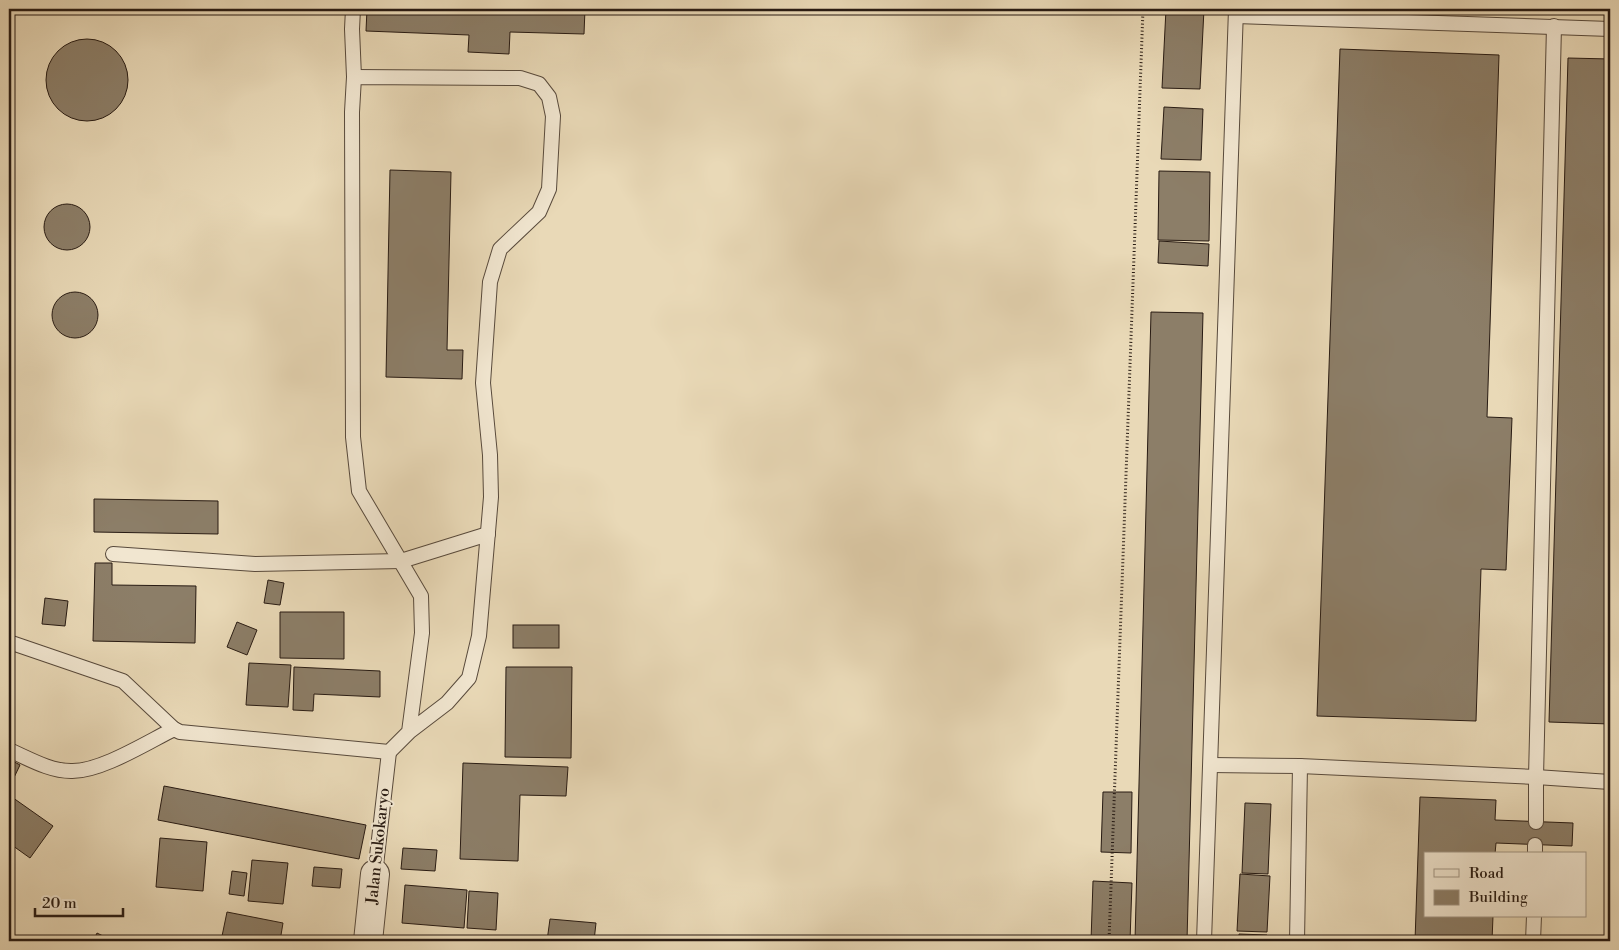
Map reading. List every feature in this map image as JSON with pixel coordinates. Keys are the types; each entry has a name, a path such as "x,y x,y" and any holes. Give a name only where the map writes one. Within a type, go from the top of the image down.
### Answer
{"street":[{"name":"Jalan Sukokaryo","path":"368,941 375,874"}],"lane":[{"path":"353,9 353,427 355,455 359,491 421,596 422,633 409,732"},
{"path":"1204,941 1236,13 1610,29"},
{"path":"1536,822 1554,26"},
{"path":"9,642 123,681 174,729 180,732 389,752 409,732 448,703 469,678 479,636 491,497 490,455 483,383 490,282 500,249 538,212 549,189 554,116 549,97 539,84 520,78 354,77"},
{"path":"113,554 255,564 401,561 488,534"},
{"path":"9,750 46,767 70,771 95,768 174,729"},
{"name":"Jalan Sukokaryo","path":"375,874 389,752"},
{"path":"1211,766 1300,766 1610,782"},
{"path":"1297,941 1300,766"},
{"path":"1533,941 1534,918"}],"path":[{"path":"1109,941 1143,9"}],"building":[{"path":"367,9 585,9 584,34 510,32 509,54 468,52 469,35 366,31"},
{"path":"1166,9 1204,9 1200,89 1162,88"},
{"path":"79,39 95,39 110,46 121,57 128,72 125,96 116,109 95,121 79,121 64,114 53,103 46,88 46,72 53,57 64,46"},
{"path":"1340,49 1499,55 1487,417 1512,418 1506,570 1481,569 1476,721 1317,716"},
{"path":"1568,58 1610,59 1610,724 1549,722"},
{"path":"1164,107 1203,109 1201,160 1161,159"},
{"path":"390,170 451,172 447,350 463,350 462,379 386,377"},
{"path":"1159,171 1210,172 1209,241 1158,240"},
{"path":"63,204 71,204 80,208 86,214 90,227 86,240 80,246 71,250 63,250 54,246 48,240 44,231 44,223 48,214 54,208"},
{"path":"1159,241 1209,244 1208,266 1158,263"},
{"path":"75,292 88,296 94,302 98,315 94,328 88,334 75,338 62,334 56,328 52,315 56,302 62,296"},
{"path":"1151,312 1203,313 1187,941 1135,941"},
{"path":"94,499 218,501 218,534 94,532"},
{"path":"95,563 112,563 112,585 196,586 195,643 93,641"},
{"path":"268,580 284,583 280,605 264,603"},
{"path":"45,598 68,601 65,626 42,624"},
{"path":"280,612 344,612 344,659 280,658"},
{"path":"237,622 257,630 247,655 227,647"},
{"path":"513,625 559,625 559,648 513,648"},
{"path":"249,663 291,665 288,707 246,705"},
{"path":"294,667 380,671 380,697 314,694 313,711 293,710"},
{"path":"506,667 572,667 571,758 505,757"},
{"path":"9,759 20,765 9,788"},
{"path":"463,763 568,767 566,796 520,795 518,861 460,859"},
{"path":"164,786 366,825 359,859 158,820"},
{"path":"1103,792 1132,792 1131,853 1101,852"},
{"path":"9,795 53,826 30,858 9,843"},
{"path":"1420,797 1496,800 1495,820 1573,823 1572,846 1496,843 1495,852 1424,852 1424,918 1493,918 1492,941 1415,941"},
{"path":"1245,803 1271,804 1268,874 1242,873"},
{"path":"160,838 207,842 203,891 156,887"},
{"path":"403,848 437,850 435,871 401,869"},
{"path":"252,860 288,863 283,904 248,901"},
{"path":"314,867 342,869 340,888 312,886"},
{"path":"232,871 247,873 244,896 229,894"},
{"path":"1240,874 1270,876 1267,932 1237,931"},
{"path":"1093,881 1132,883 1130,941 1091,941"},
{"path":"405,885 467,890 464,928 402,923"},
{"path":"469,891 498,893 496,930 467,928"},
{"path":"227,912 283,923 280,941 221,941"},
{"path":"550,919 596,923 594,941 547,941"},
{"path":"97,933 113,941 93,941"},
{"path":"1239,934 1267,935 1267,941 1239,941"}]}
